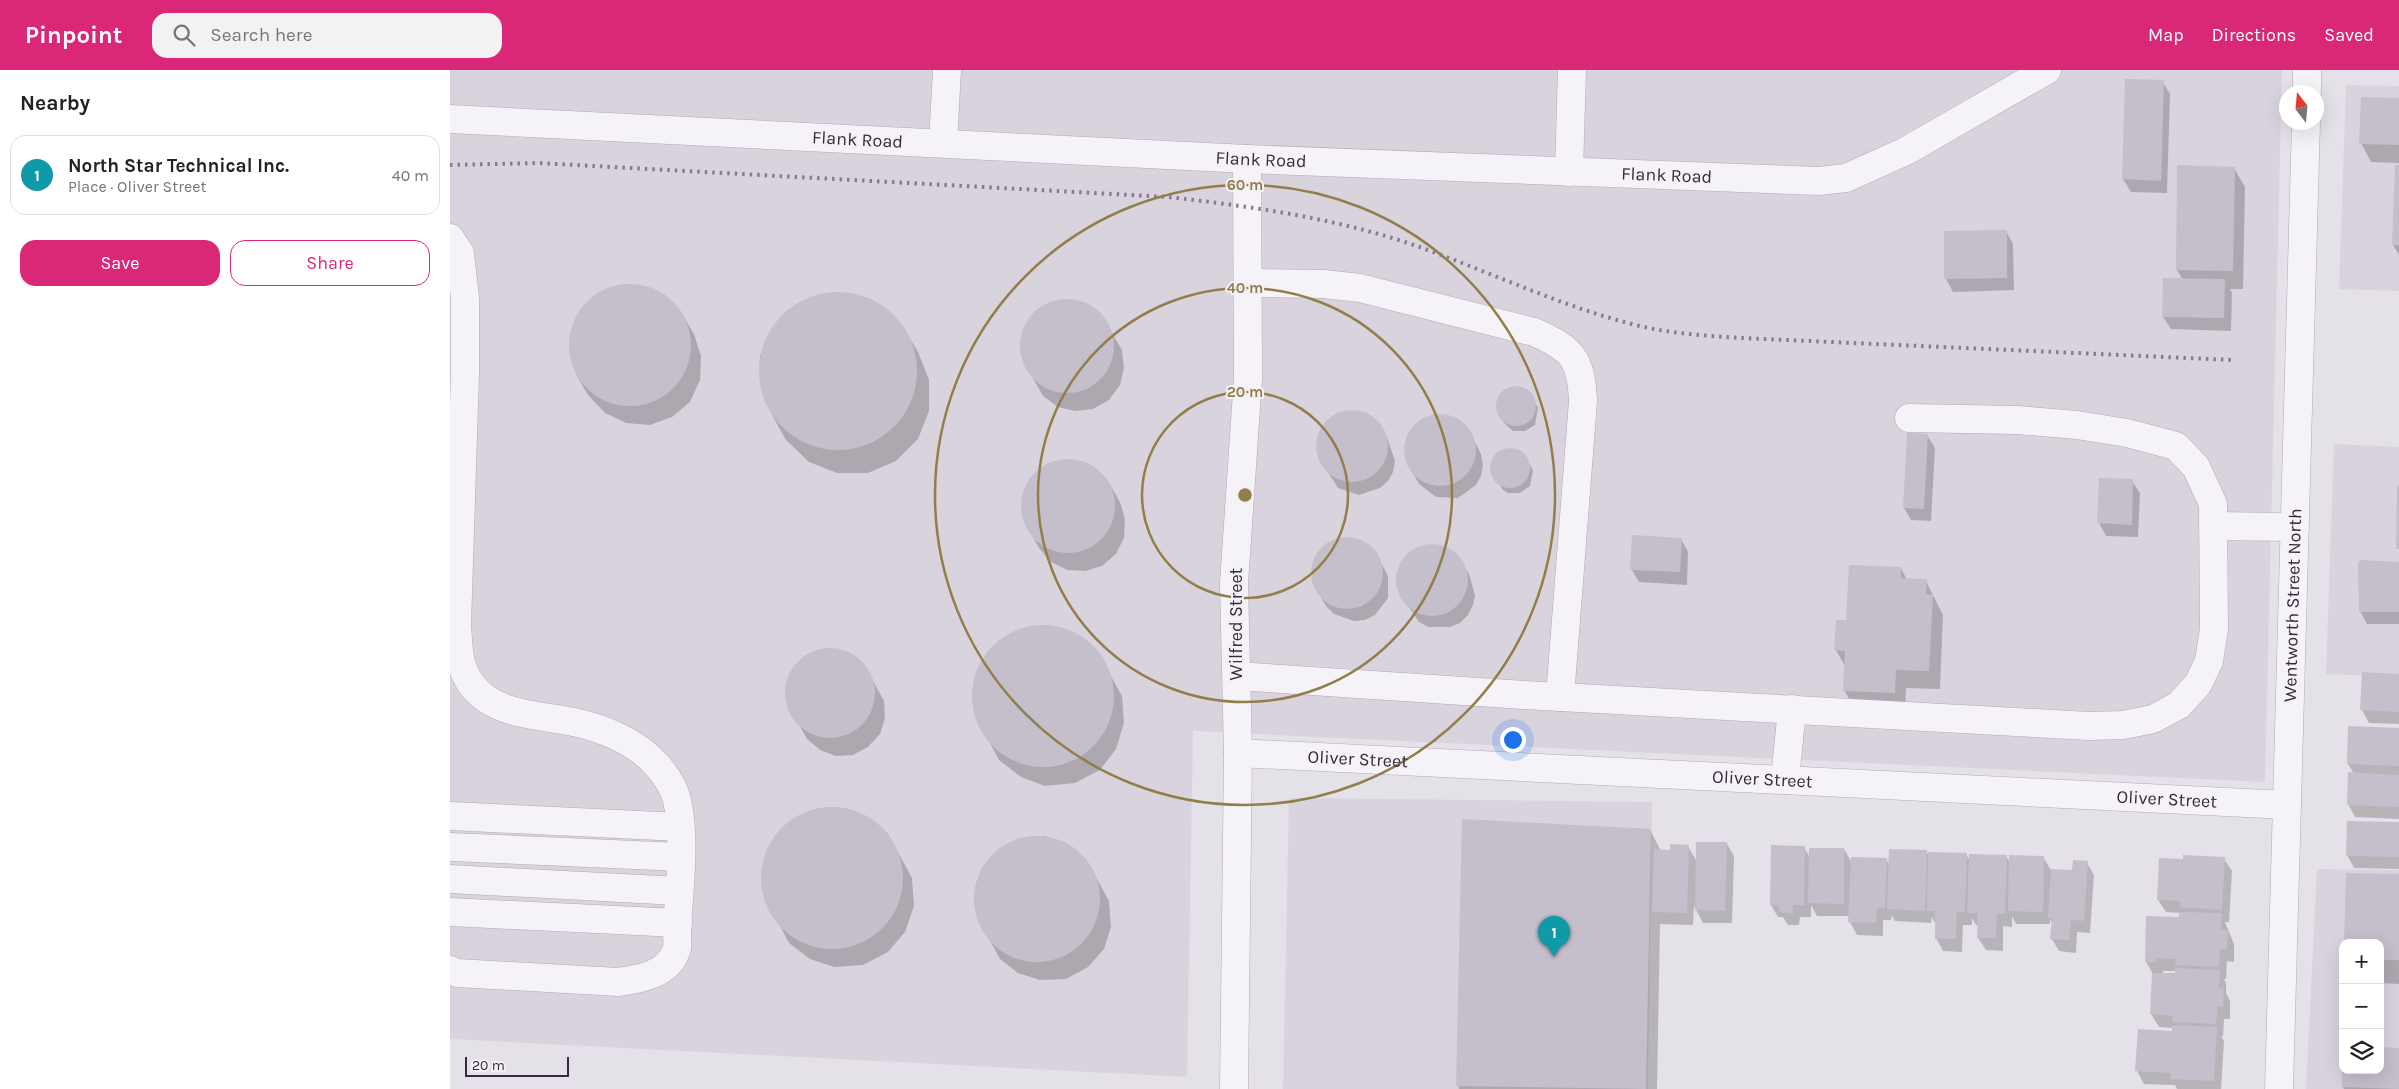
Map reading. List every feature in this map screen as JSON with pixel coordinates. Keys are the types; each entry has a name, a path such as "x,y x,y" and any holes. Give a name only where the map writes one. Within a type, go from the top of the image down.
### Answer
{"street":[{"path":"943,143 946,70"},
{"path":"1569,172 1572,70"},
{"name":"Flank Road","path":"450,119 1247,159 1810,181 1846,178 1906,151 2047,70"},
{"path":"2307,70 2307,85"},
{"name":"Wentworth Street North","path":"2279,1089 2306,130"},
{"name":"Wilfred Street","path":"1234,1089 1238,753 1234,583 1248,378 1247,159"},
{"path":"450,238 460,253 464,298 465,374 457,625 462,666 472,686 486,700 504,709 575,722 606,732 641,748 662,770 677,798 680,828 676,948 665,967 642,979 618,982 457,973 450,970"},
{"path":"1248,283 1324,284 1360,288 1534,332 1554,341 1570,354 1582,374 1583,401 1560,697"},
{"path":"1237,676 1560,697 2089,726 2123,725 2153,719 2179,705 2198,684 2209,661 2214,629 2213,504 2196,467 2176,446 2127,433 2077,425 2017,420 1909,418"},
{"path":"2213,526 2295,527"},
{"path":"1785,780 1792,709"},
{"name":"Oliver Street","path":"1238,753 2287,805"},
{"path":"450,816 680,828"},
{"path":"450,847 680,858"},
{"path":"450,879 678,891"},
{"path":"450,912 678,923"}],"shaded area":[{"path":"450,70 2282,70 2282,85 2279,85 2279,130 2281,130 2265,782 1193,731 1187,1077 450,1039"},
{"path":"2346,85 2399,86 2399,291 2339,289"},
{"path":"2334,444 2399,447 2399,677 2326,674"},
{"path":"1289,798 1652,802 1648,1089 1283,1089"},
{"path":"2317,869 2399,870 2399,1089 2306,1089"}],"building":[{"path":"2125,79 2164,80 2161,181 2122,179"},
{"path":"2361,97 2399,98 2399,145 2359,144"},
{"path":"2177,165 2235,167 2233,271 2176,270"},
{"path":"2395,165 2399,165 2399,245 2392,245"},
{"path":"2007,230 2007,278 1944,279 1944,231"},
{"path":"2163,278 2225,279 2224,318 2162,317"},
{"path":"630,284 653,288 673,302 687,322 691,345 687,368 673,388 653,402 630,406 607,402 587,388 573,368 569,345 573,322 587,302 607,288"},
{"path":"830,292 846,292 861,295 875,301 894,315 904,327 914,348 917,371 914,394 904,415 894,427 882,437 861,447 846,450 830,450 815,447 794,437 772,415 762,394 759,379 759,363 762,348 772,327 794,305 815,295"},
{"path":"1067,299 1085,303 1100,313 1110,328 1114,346 1110,364 1100,379 1085,389 1067,393 1049,389 1034,379 1024,364 1020,346 1024,328 1034,313 1049,303"},
{"path":"1512,386 1520,386 1527,389 1533,395 1536,406 1533,417 1527,423 1520,426 1512,426 1505,423 1499,417 1496,410 1496,402 1499,395 1505,389"},
{"path":"1352,410 1372,416 1382,426 1388,446 1382,466 1372,476 1352,482 1332,476 1322,466 1316,446 1322,426 1332,416"},
{"path":"1440,414 1460,420 1470,430 1476,450 1470,470 1460,480 1440,486 1420,480 1410,470 1404,450 1410,430 1420,420"},
{"path":"1907,433 1928,434 1924,509 1903,508"},
{"path":"1506,448 1514,448 1521,451 1527,457 1530,468 1527,479 1521,485 1514,488 1506,488 1499,485 1493,479 1490,472 1490,464 1493,457 1499,451"},
{"path":"1068,459 1086,463 1101,473 1111,488 1115,506 1111,524 1101,539 1086,549 1068,553 1050,549 1035,539 1025,524 1021,506 1025,488 1035,473 1050,463"},
{"path":"2099,478 2133,479 2132,525 2097,523"},
{"path":"2397,485 2399,485 2399,549 2396,549"},
{"path":"1632,535 1682,538 1680,572 1630,570"},
{"path":"1347,537 1367,543 1377,553 1383,573 1377,593 1367,603 1347,609 1327,603 1317,593 1311,573 1317,553 1327,543"},
{"path":"1432,544 1452,550 1462,560 1468,580 1462,600 1452,610 1432,616 1412,610 1402,600 1396,580 1402,560 1412,550"},
{"path":"2360,560 2399,562 2399,612 2359,612 2358,564"},
{"path":"1849,565 1901,567 1901,578 1927,579 1926,594 1933,595 1929,671 1896,670 1895,693 1843,691 1845,651 1834,650 1836,620 1846,620"},
{"path":"1043,625 1070,631 1082,637 1093,646 1102,657 1108,669 1114,696 1108,723 1102,735 1093,746 1082,755 1070,761 1043,767 1016,761 1004,755 993,746 984,735 978,723 972,696 978,669 984,657 993,646 1004,637 1016,631"},
{"path":"830,648 847,652 862,661 871,676 875,693 871,710 862,725 847,734 830,738 813,734 798,725 789,710 785,693 789,676 798,661 813,652"},
{"path":"2362,672 2399,674 2399,712 2360,710"},
{"path":"2348,726 2399,728 2399,766 2347,764"},
{"path":"2348,772 2399,775 2399,807 2347,805"},
{"path":"832,807 859,813 871,819 882,828 891,839 897,851 903,878 897,905 891,917 882,928 871,937 859,943 832,949 805,943 793,937 782,928 773,917 767,905 761,878 767,851 773,839 782,828 793,819 805,813"},
{"path":"1462,819 1651,829 1646,1089 1456,1086"},
{"path":"2347,821 2399,822 2399,857 2346,856"},
{"path":"1037,836 1061,840 1082,854 1096,875 1100,899 1096,923 1082,944 1061,958 1037,962 1013,958 992,944 978,923 974,899 978,875 992,854 1013,840"},
{"path":"1696,842 1727,842 1725,911 1695,910"},
{"path":"1670,844 1689,845 1687,913 1652,912 1654,849 1670,850"},
{"path":"1771,845 1805,846 1804,905 1793,905 1793,913 1779,912 1779,905 1770,905"},
{"path":"1809,848 1844,848 1844,904 1808,903"},
{"path":"1889,849 1927,850 1925,911 1887,909"},
{"path":"1928,852 1967,853 1965,912 1957,912 1956,939 1935,939 1935,911 1927,911"},
{"path":"1969,854 2007,855 2005,914 1997,914 1996,938 1977,938 1978,913 1967,913"},
{"path":"2009,855 2044,856 2043,912 2008,911"},
{"path":"2183,855 2225,857 2222,910 2180,907 2180,901 2157,900 2159,858 2183,859"},
{"path":"1851,857 1887,858 1885,908 1877,908 1876,923 1848,922"},
{"path":"2073,860 2088,861 2084,921 2071,920 2069,940 2050,939 2052,918 2048,918 2051,869 2072,870"},
{"path":"2346,873 2399,874 2399,960 2384,960 2384,939 2344,939"},
{"path":"2179,912 2222,913 2221,930 2228,930 2227,949 2220,949 2219,967 2175,965 2176,959 2156,958 2156,962 2145,962 2146,916 2179,917"},
{"path":"2175,968 2220,970 2219,988 2224,987 2223,1007 2218,1006 2216,1024 2172,1022 2173,1016 2150,1014 2152,973 2175,973"},
{"path":"2172,1025 2217,1027 2214,1081 2170,1079 2171,1073 2135,1071 2138,1029 2172,1031"},
{"path":"2384,1047 2399,1048 2399,1089 2342,1087 2342,1074 2384,1074"}],"railway":[{"path":"450,165 538,163 1168,197 1228,204 1317,219 1376,233 1435,253 1583,310 1644,327 1668,331 1742,338 2232,360"}],"place":[{"name":"North Star Technical Inc.","path":"1554,957"}]}
